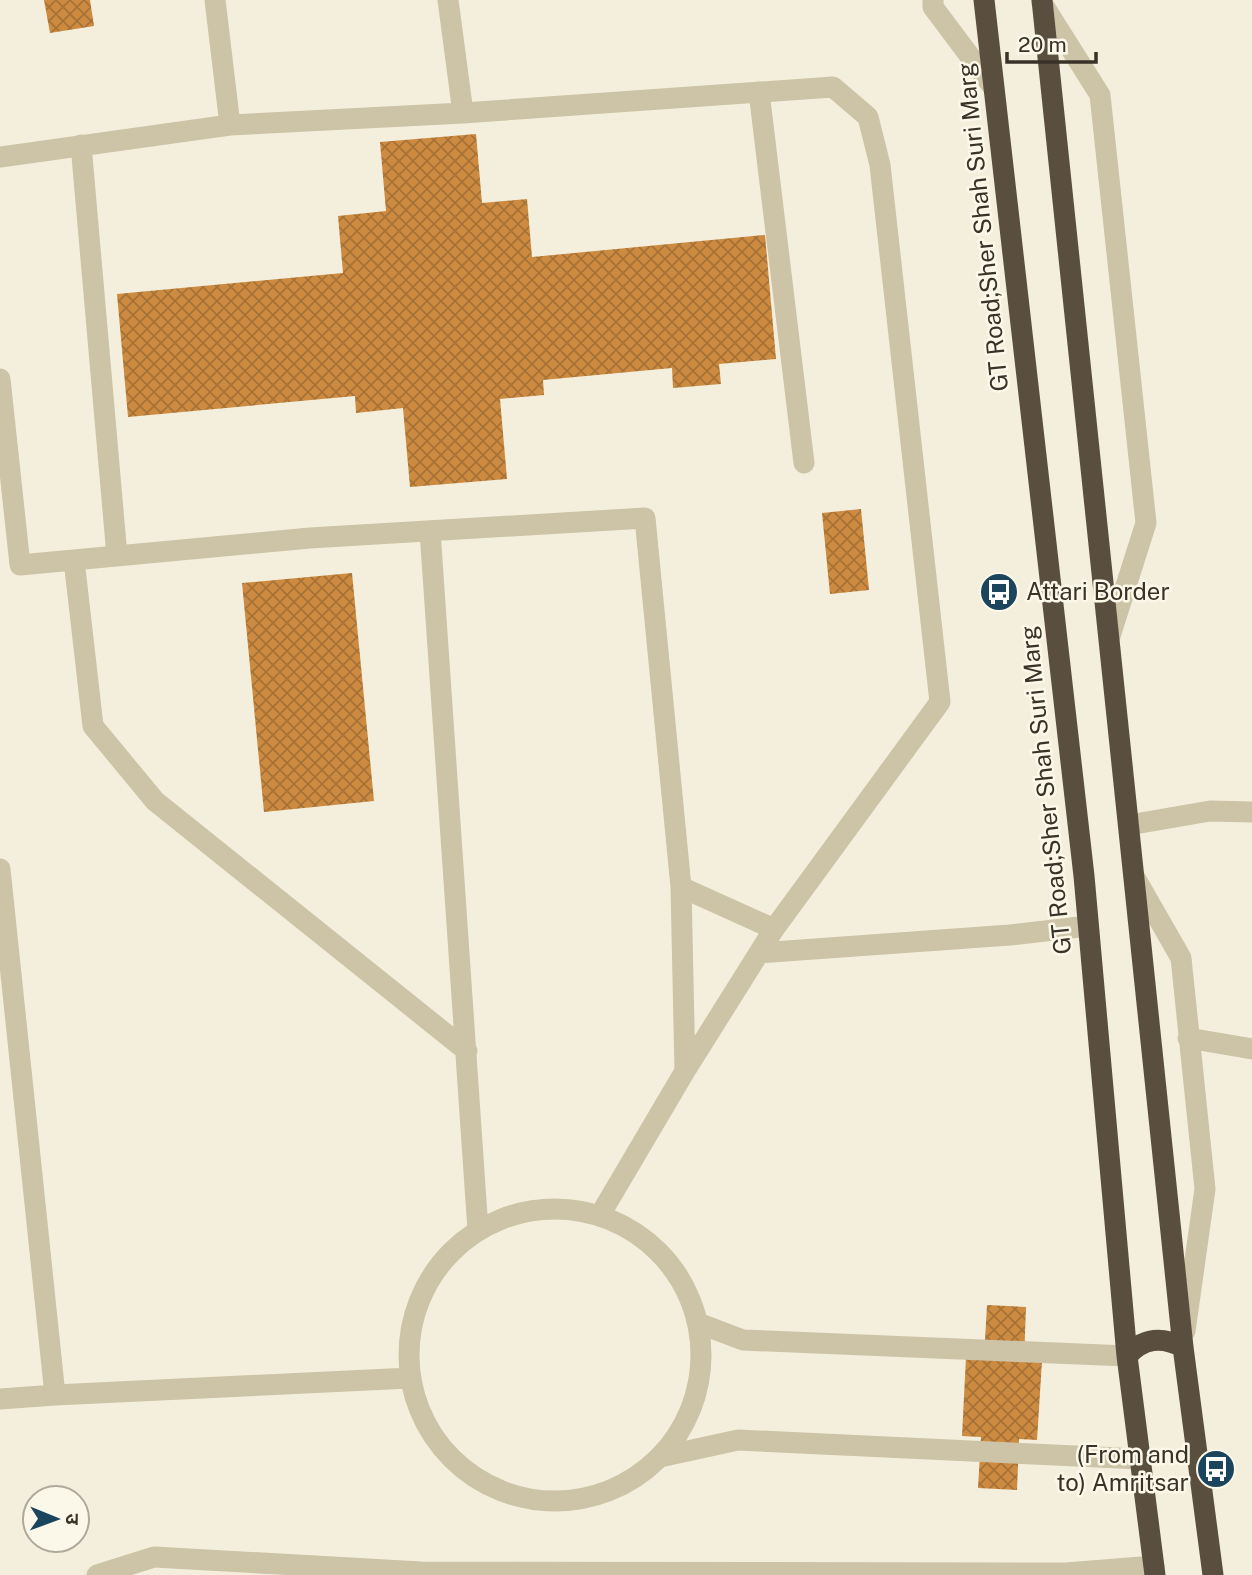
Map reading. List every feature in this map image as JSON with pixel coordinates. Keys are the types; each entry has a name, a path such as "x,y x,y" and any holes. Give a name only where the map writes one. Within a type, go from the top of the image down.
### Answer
{"highway":[{"name":"GT Road;Sher Shah Suri Marg","path":"984,0 1088,926 1126,1356 1154,1570"},
{"path":"1042,2 1183,1347 1213,1575"},
{"path":"1126,1356 1135,1347 1159,1339 1172,1341 1183,1347"}],"street":[{"path":"215,0 230,125"},
{"path":"448,0 463,113"},
{"path":"933,0 933,7 993,87"},
{"path":"1042,2 1100,95 1146,523 1110,636"},
{"path":"0,157 230,125 463,113 833,87 867,117 880,164 940,702 774,929 600,1215"},
{"path":"759,93 804,463"},
{"path":"80,145 117,556"},
{"path":"0,379 20,565 310,538 645,518 681,887 685,1072"},
{"path":"430,531 478,1230"},
{"path":"74,560 93,726 155,801 467,1051"},
{"path":"1129,825 1210,811 1252,812"},
{"path":"0,869 55,1395"},
{"path":"1134,876 1181,958 1205,1189 1183,1347"},
{"path":"681,887 774,929"},
{"path":"759,953 1010,935 1088,926"},
{"path":"1188,1038 1252,1049"},
{"path":"558,1208 600,1215 634,1231 663,1256 685,1287 698,1323 701,1371 687,1417 660,1457 624,1485 580,1500 534,1500 490,1487 452,1460 425,1422 410,1378 410,1335 422,1294 445,1258 478,1230 516,1213 558,1208"},
{"path":"698,1323 743,1340 1126,1356"},
{"path":"0,1399 410,1378"},
{"path":"660,1457 738,1440 1140,1459"},
{"path":"97,1575 154,1558 421,1572 1066,1573 1154,1570"}],"building":[{"path":"44,0 90,0 94,26 50,33"},
{"path":"476,134 482,203 527,199 532,257 765,235 776,359 719,364 721,384 673,388 672,368 543,380 544,395 500,399 507,479 410,487 403,408 356,413 355,396 128,417 117,294 343,273 338,216 386,211 380,142"},
{"path":"861,509 869,590 830,594 822,513"},
{"path":"352,573 374,801 264,812 242,583"},
{"path":"987,1305 1026,1307 1024,1360 1042,1361 1037,1440 1019,1439 1017,1490 978,1488 981,1437 962,1436 966,1357 984,1358"}],"place":[{"name":"Attari Border","path":"999,592"},
{"name":"(From and to) Amritsar","path":"1216,1469"}]}
